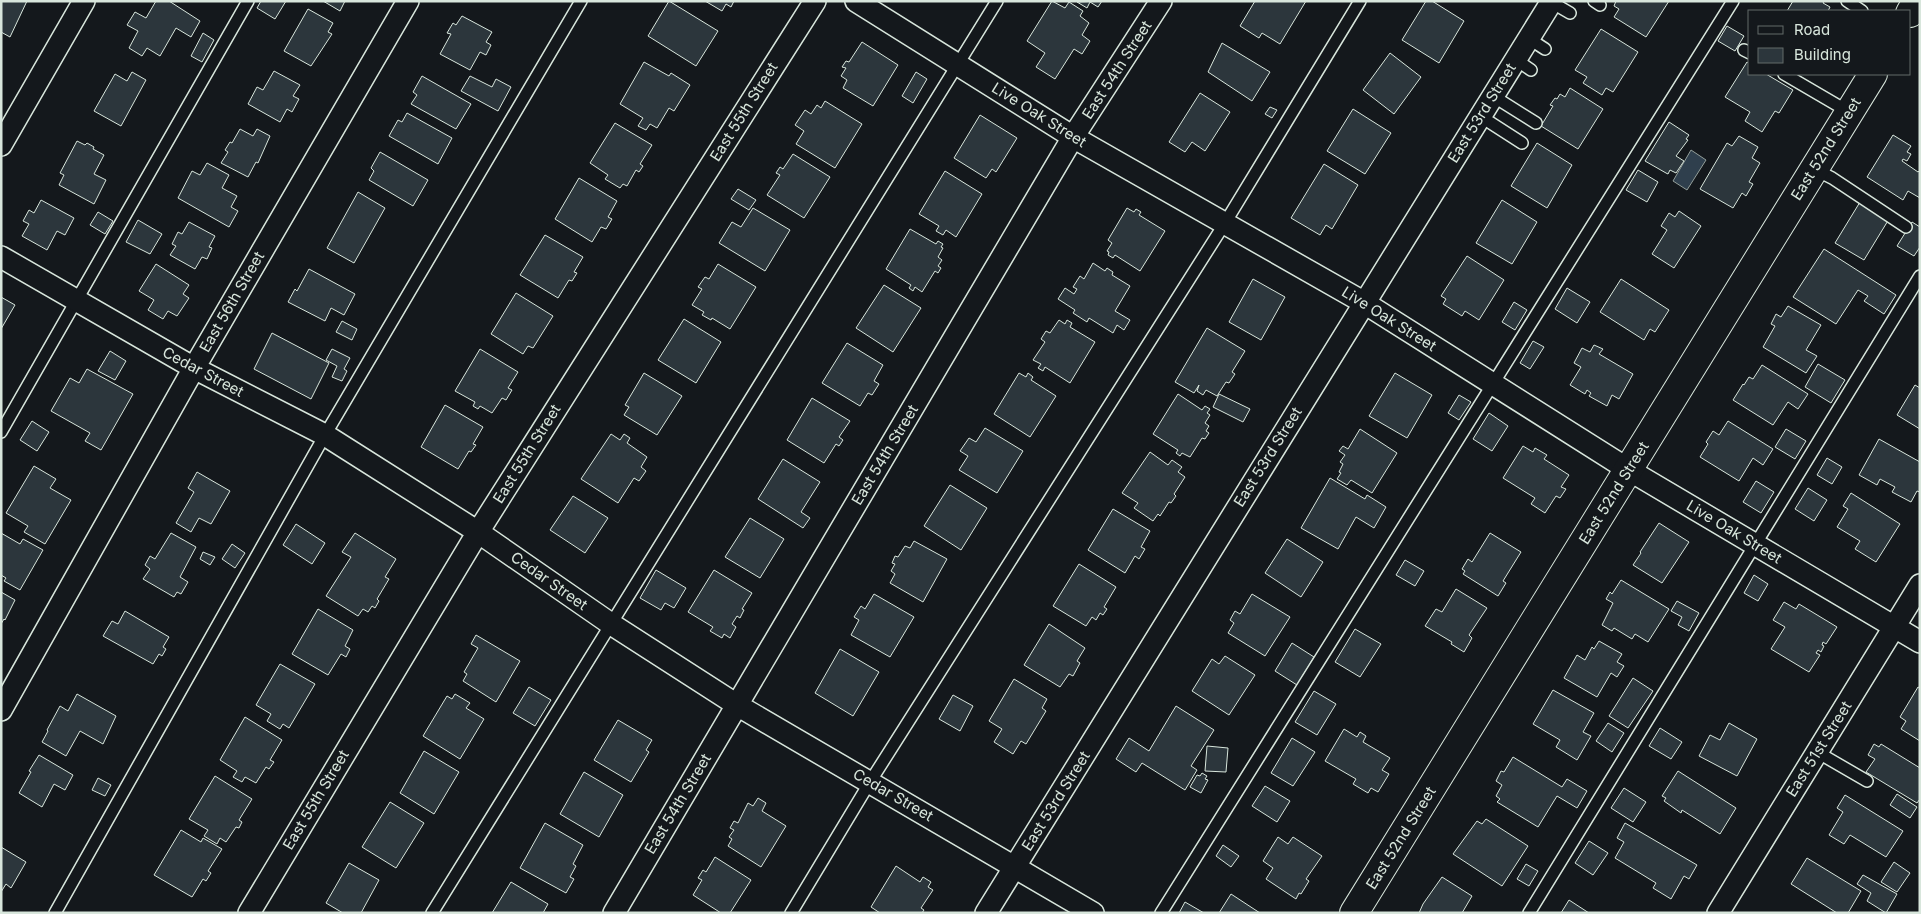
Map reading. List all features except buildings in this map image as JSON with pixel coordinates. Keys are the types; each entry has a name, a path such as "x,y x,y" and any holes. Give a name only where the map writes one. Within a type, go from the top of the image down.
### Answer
{"main road":[{"name":"East 52nd Street","path":"1354,913 1871,75"}],"street":[{"path":"1,145 84,1"},
{"name":"East 56th Street","path":"1,710 194,368 408,1"},
{"name":"East 55th Street","path":"249,913 478,532 815,1"},
{"name":"Live Oak Street","path":"856,1 1073,137 1364,302 1629,470 1920,642"},
{"name":"East 54th Street","path":"614,913 1073,137 1161,1"},
{"name":"East 53rd Street","path":"986,913 1480,116 1493,96 1523,65 1537,44 1551,2"},
{"name":"Cedar Street","path":"1,257 194,368 325,435 478,532 611,624 737,705 1016,866 1093,913"},
{"name":"East 51st Street","path":"1718,913 1920,585"}],"lane":[{"path":"1,432 248,1"},
{"path":"55,913 325,435 581,1"},
{"path":"432,913 997,1"},
{"path":"791,913 870,782 1225,223 1360,1"},
{"path":"1161,913 1733,1"},
{"path":"1847,1 1860,10"},
{"path":"1551,2 1570,13"},
{"path":"1786,75 1849,112"},
{"path":"1493,96 1536,123"},
{"path":"1480,116 1522,143"},
{"path":"1814,169 1832,178 1906,227"},
{"path":"1529,913 1920,276"},
{"path":"1817,752 1866,781"}],"water":[{"path":"1691,150 1706,160 1687,190 1673,181"}]}
